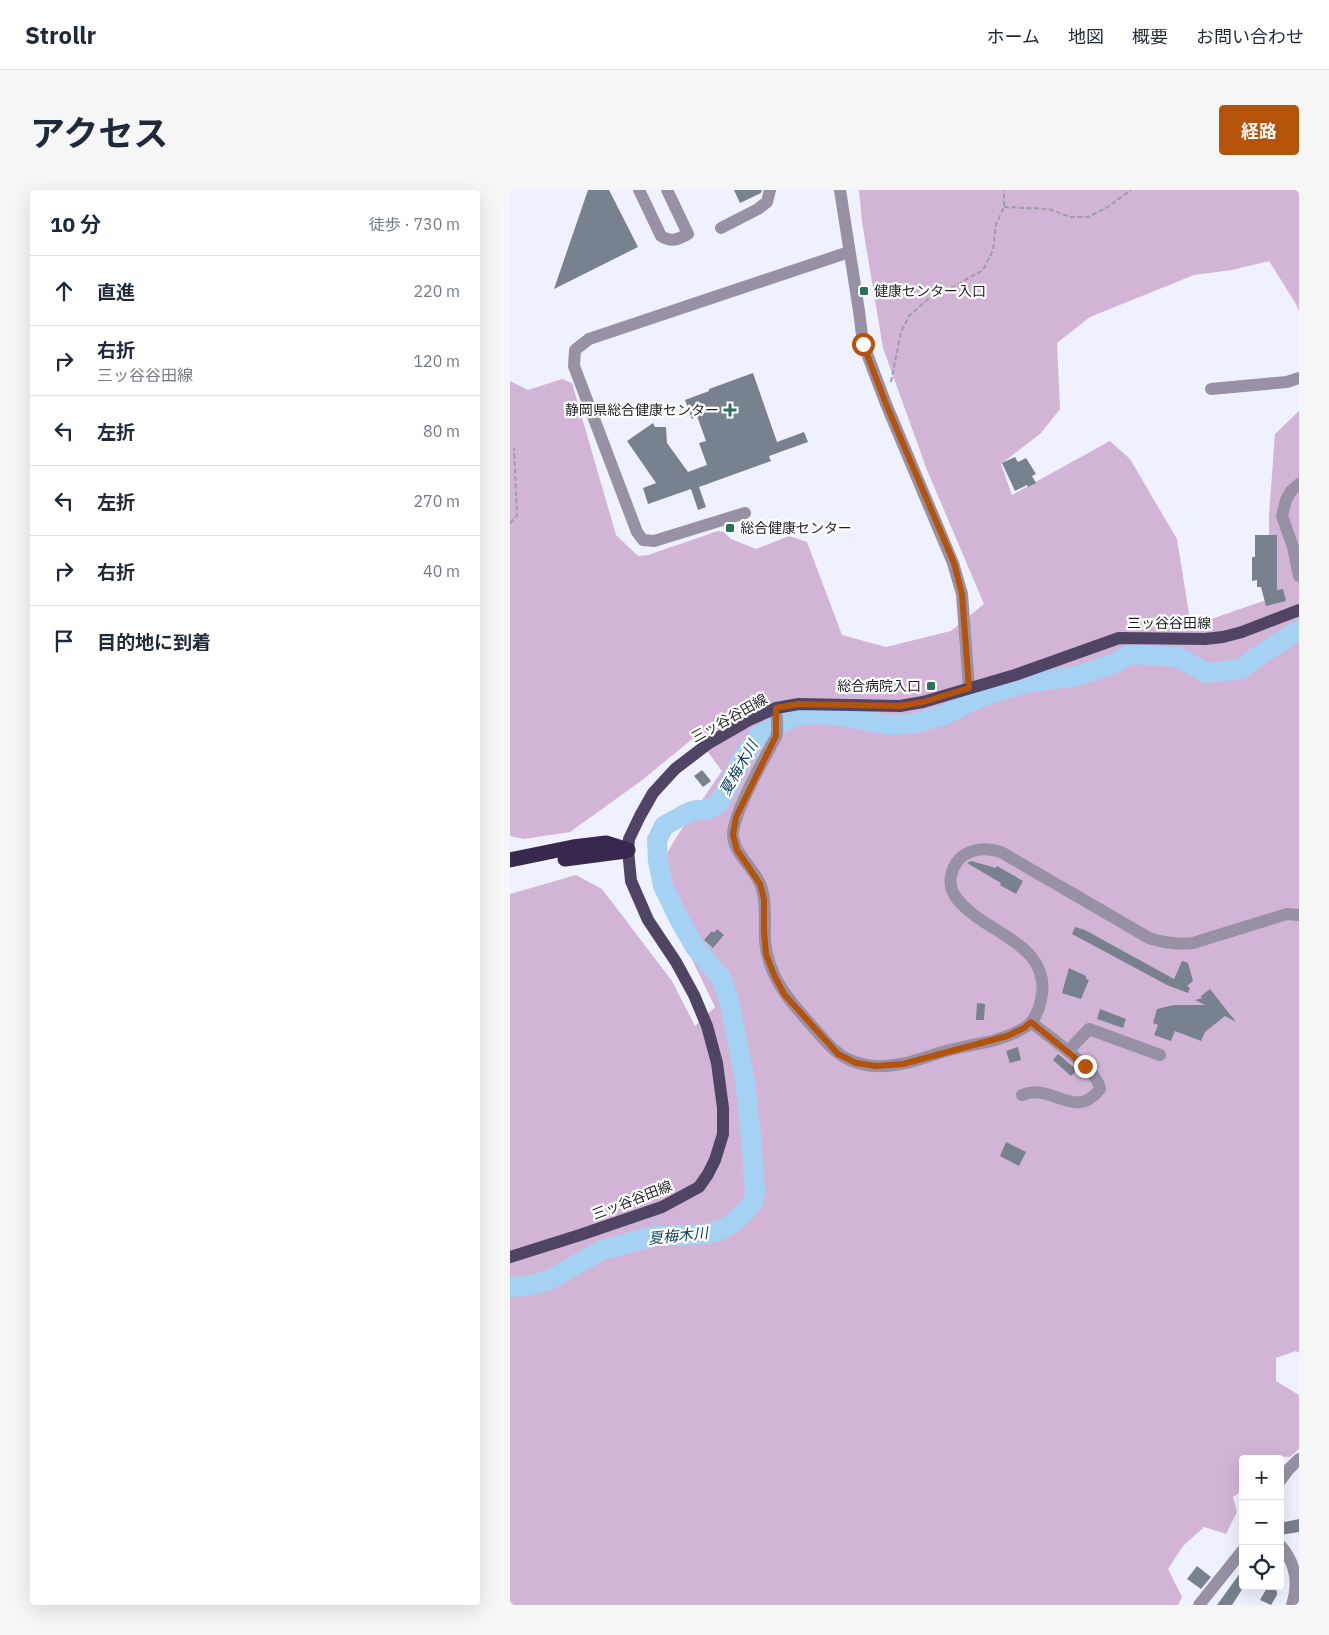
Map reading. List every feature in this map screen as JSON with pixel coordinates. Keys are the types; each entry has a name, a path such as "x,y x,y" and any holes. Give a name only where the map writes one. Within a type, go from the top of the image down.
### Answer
{"highway":[{"path":"510,860 572,847 606,844 628,850"},
{"path":"510,870 575,857 628,850"}],"main road":[{"name":"三ッ谷谷田線","path":"510,1257 662,1207 699,1187 715,1160 723,1134 723,1108 717,1063 707,1026 690,987 648,920 631,881 628,850 629,839 653,793 674,769 709,743 749,720 798,704 900,706 923,702 1015,675 1119,638 1205,639 1223,637 1242,632 1299,610"}],"street":[{"path":"639,190 661,236 666,240 674,241 688,234 667,190"},
{"path":"721,228 758,209 767,202 770,190"},
{"path":"840,190 863,344 954,563 960,585 969,688"},
{"path":"745,513 654,541 643,540 637,532 574,366 575,350 589,339 849,252"},
{"path":"1211,389 1287,382 1299,378"},
{"path":"1299,484 1291,491 1286,500 1282,516 1293,546 1299,576"},
{"path":"776,710 776,736 736,817 733,835 737,850 760,884 764,899 766,954 784,994 838,1054 856,1063 876,1066 903,1064 1007,1036 1024,1028 1031,1022 1040,1003 1043,990 1041,974 1033,957 968,910 952,891 950,882 952,871 961,857 968,852 983,849 1001,852 1149,938 1165,943 1193,943 1287,914 1299,915"},
{"path":"1022,1094 1034,1091 1044,1092 1078,1103 1097,1093 1100,1089 1099,1083 1085,1066 1031,1022"},
{"path":"1068,1051 1089,1029 1160,1056"},
{"path":"1284,1476 1299,1459"},
{"path":"1281,1545 1296,1571 1292,1605"},
{"path":"1199,1605 1239,1555"}],"path":[{"path":"890,383 901,332 909,316 929,298 984,270 993,250 996,224 1004,207 1004,190"},
{"path":"1004,207 1048,209 1070,218 1088,218 1131,190"},
{"path":"510,523 517,516 514,448"}],"shaded area":[{"path":"859,190 1299,190 1299,312 1269,261 1232,270 1194,275 1090,317 1057,343 1060,409 1041,433 1001,464 1012,495 1110,441 1130,459 1177,539 1191,626 1269,599 1269,515 1275,434 1299,411 1299,1353 1296,1351 1276,1358 1276,1381 1299,1395 1299,1449 1290,1457 1284,1457 1284,1455 1239,1455 1239,1493 1233,1497 1237,1512 1226,1534 1204,1527 1183,1546 1168,1569 1182,1597 1178,1605 510,1605 510,894 576,875 602,889 672,981 695,1026 715,1007 653,879 675,839 722,771 696,736 641,781 570,832 524,839 510,836 510,381 528,390 562,379 572,383 616,535 638,556 648,555 718,531 724,532 731,539 756,549 789,536 807,542 842,635 886,647 951,631 984,604 927,470 883,348 862,222"}],"building":[{"path":"588,190 609,190 638,247 554,289"},
{"path":"734,190 762,190 761,193 740,203"},
{"path":"753,373 777,442 804,432 808,442 769,456 771,461 699,487 706,507 698,510 691,489 648,504 643,488 656,483 627,441 653,423 655,427 666,427 667,443 688,472 707,465 699,443 706,441 697,416 692,419 685,400"},
{"path":"1015,457 1018,462 1026,458 1036,474 1032,476 1036,483 1015,491 1002,463"},
{"path":"1255,535 1277,535 1277,590 1283,589 1286,601 1266,606 1261,587 1257,587 1257,580 1252,581 1252,557 1255,557"},
{"path":"702,770 711,781 703,787 694,776"},
{"path":"971,861 996,868 997,866 1023,881 1016,894 967,863"},
{"path":"1075,927 1085,930 1174,979 1182,961 1188,963 1193,981 1187,986 1190,988 1188,993 1167,985 1072,934"},
{"path":"717,929 724,935 713,948 704,940 712,931 714,933"},
{"path":"1069,968 1086,976 1086,979 1089,980 1081,999 1062,993"},
{"path":"1210,989 1236,1022 1225,1016 1205,1032 1201,1041 1175,1031 1171,1041 1154,1035 1158,1025 1153,1023 1157,1009 1174,1005 1205,1005 1195,1000 1203,998 1200,997"},
{"path":"977,1003 985,1004 984,1020 976,1020"},
{"path":"1100,1009 1126,1019 1123,1028 1097,1019"},
{"path":"1018,1047 1021,1060 1010,1063 1006,1051"},
{"path":"1058,1054 1077,1070 1071,1076 1053,1060"},
{"path":"1006,1142 1026,1152 1019,1166 1000,1156"},
{"path":"1299,1519 1299,1532 1284,1534 1284,1522"},
{"path":"1197,1566 1211,1577 1201,1589 1187,1579"},
{"path":"1239,1575 1239,1590 1242,1590 1232,1605 1217,1605"},
{"path":"1266,1590 1277,1591 1277,1595 1271,1605 1260,1600"}],"waterway":[{"name":"夏梅木川","path":"510,1287 527,1286 549,1280 602,1250 655,1236 708,1234 723,1229 738,1219 753,1201 755,1192 745,1080 729,1000 721,978 695,947 663,886 658,860 657,840 664,826 689,812 707,810 719,803 740,763 758,736 800,715 822,714 889,725 912,724 944,715 978,698 1024,683 1077,676 1115,663 1130,654 1178,657 1206,673 1240,669 1299,630"}],"place":[{"name":"健康センター入口","path":"864,291"},
{"name":"静岡県総合健康センター","path":"730,410"},
{"name":"総合健康センター","path":"730,528"},
{"name":"総合病院入口","path":"931,686"}],"route":[{"path":"863,344 886,404 954,563 962,594 969,688 923,702 900,706 798,704 776,708 776,736 736,817 733,835 737,850 749,865 760,884 764,899 766,954 784,994 838,1054 856,1063 876,1066 903,1064 1007,1036 1024,1028 1031,1022 1085,1066"}]}
